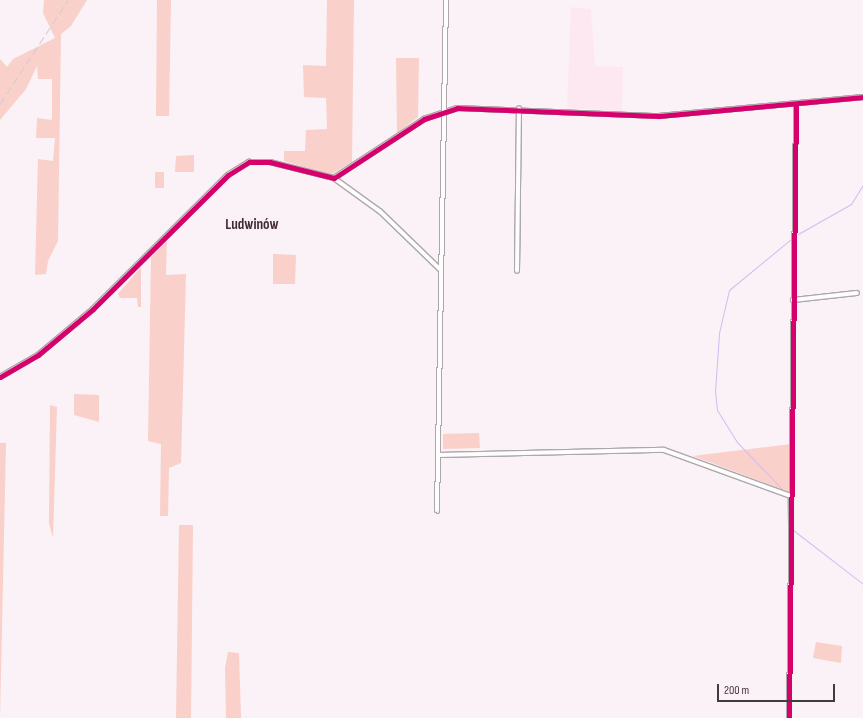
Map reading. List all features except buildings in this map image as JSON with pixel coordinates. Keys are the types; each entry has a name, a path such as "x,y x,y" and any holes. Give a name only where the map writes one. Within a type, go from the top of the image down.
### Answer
{"street":[{"path":"437,511 446,0"},
{"path":"334,178 415,124 443,111 473,107 649,116 796,104 863,96"},
{"path":"789,718 796,104"},
{"path":"517,271 519,109"},
{"path":"0,377 38,355 93,309 239,166 264,161 334,178 376,208 441,270"},
{"path":"793,300 857,293"},
{"path":"438,455 664,450 791,496"}],"shaded area":[{"path":"44,0 87,0 71,26 61,34 58,241 48,261 46,274 35,275 38,159 53,161 55,138 36,138 37,118 52,120 52,79 38,79 37,66 26,89 0,120 0,59 7,67 13,59 55,38 43,13"},
{"path":"157,0 171,0 169,116 156,116"},
{"path":"327,0 354,0 352,162 330,175 284,161 284,151 305,151 306,130 327,129 326,98 304,97 303,65 326,66"},
{"path":"571,7 591,9 595,66 623,67 622,111 567,108"},
{"path":"396,58 419,58 418,117 397,133"},
{"path":"194,155 194,172 175,172 176,156"},
{"path":"155,172 164,172 164,188 155,188"},
{"path":"167,241 166,275 186,274 181,463 169,468 168,516 160,516 161,444 148,441 151,257"},
{"path":"273,254 296,255 295,284 273,284"},
{"path":"141,267 141,307 138,307 137,298 120,298 118,294"},
{"path":"74,394 99,395 99,422 74,415"},
{"path":"50,405 57,407 53,538 49,523"},
{"path":"479,433 480,448 443,449 443,434"},
{"path":"0,443 6,443 0,718"},
{"path":"791,444 792,493 693,456"},
{"path":"179,525 193,525 191,718 176,718"},
{"path":"816,642 842,646 841,663 813,658"},
{"path":"228,652 239,653 241,718 226,718 225,668"}],"waterway":[{"path":"798,234 851,204 863,185"},
{"path":"782,489 737,442 717,410 715,392 719,333 729,290 791,239"},
{"path":"787,497 788,526"},
{"path":"793,530 863,584"}],"railway":[{"path":"0,104 68,0"}],"cycle path":[{"path":"0,377 38,355 93,309 228,175 249,162 270,162 334,178 424,119 457,108 659,116 863,97"},
{"path":"789,718 796,104"}],"district":[{"name":"Ludwinów","path":"252,225"}]}
